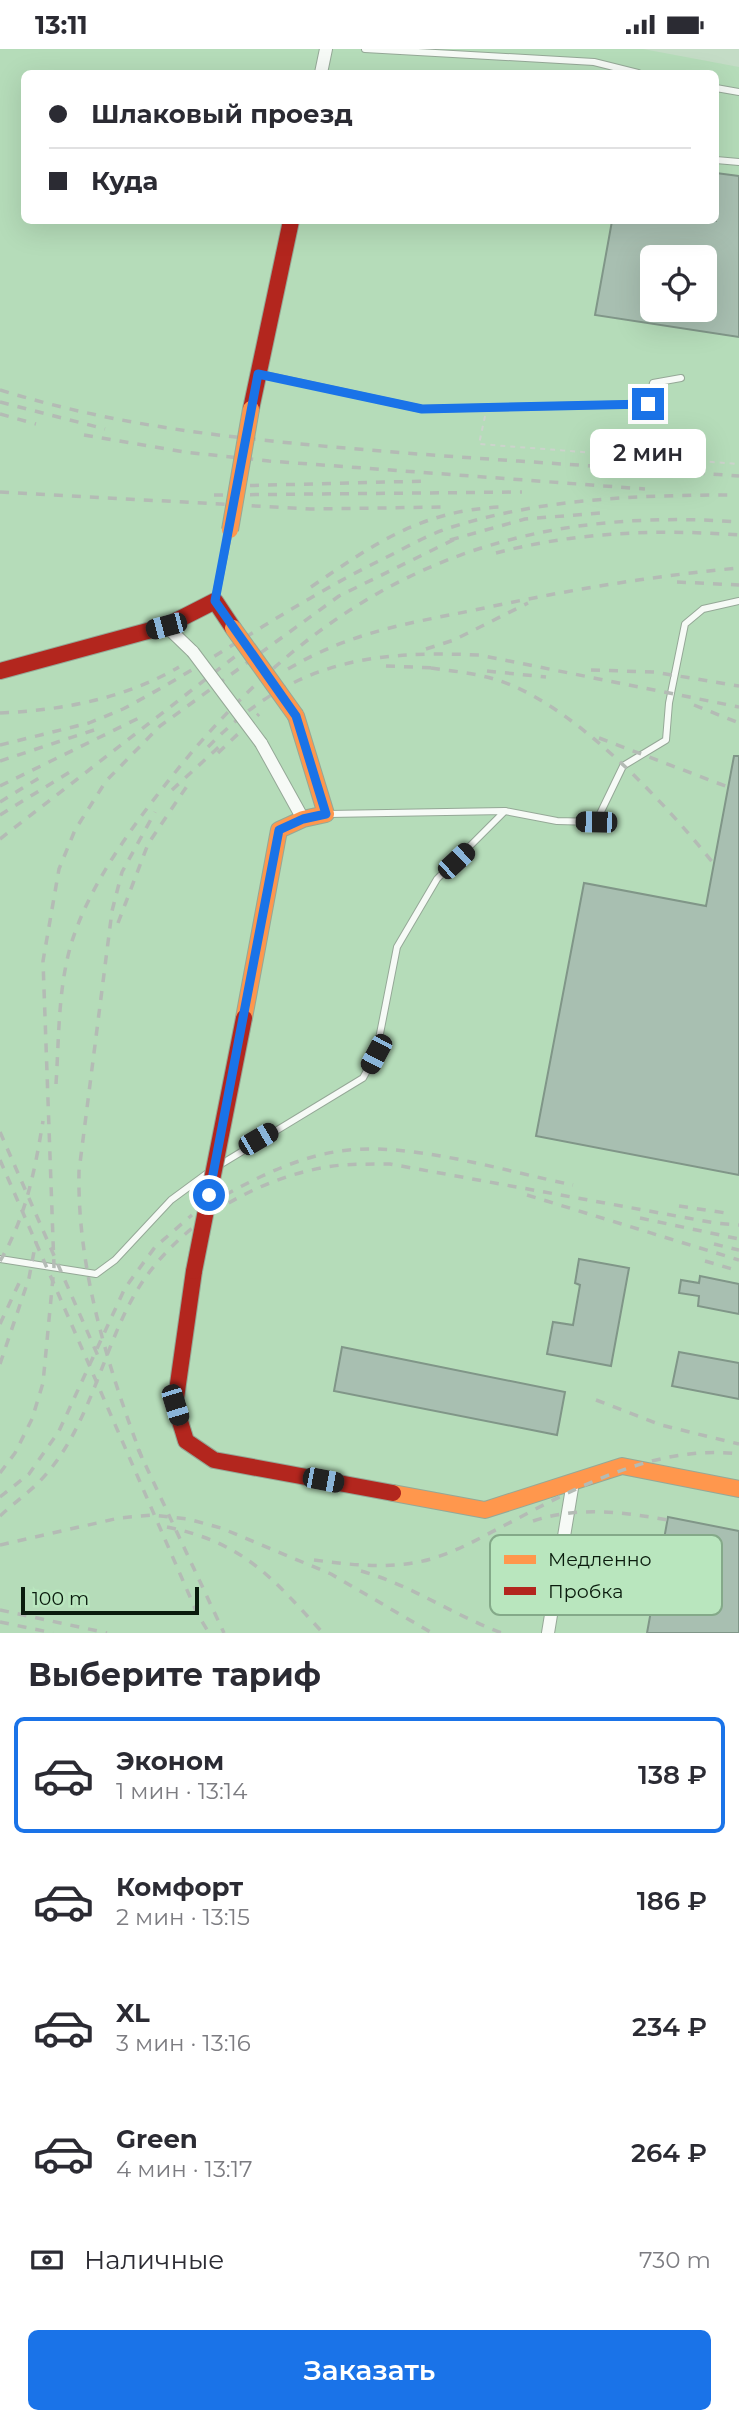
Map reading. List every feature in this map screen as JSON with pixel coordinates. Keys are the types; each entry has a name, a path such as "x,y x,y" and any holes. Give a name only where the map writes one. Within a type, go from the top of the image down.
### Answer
{"street":[{"path":"322,70 327,49"},
{"path":"230,530 251,409 289,224"},
{"path":"0,671 166,626 215,601 296,716 326,814 303,819 279,830 194,1271 175,1405 186,1441 214,1460 485,1510 622,1466 739,1489"},
{"path":"166,626 193,652 261,744 303,819"},
{"path":"564,1535 573,1482"},
{"path":"548,1633 551,1615"}],"lane":[{"path":"365,49 594,62 626,70"},
{"path":"719,89 739,92"},
{"path":"719,160 739,162"},
{"path":"258,374 422,409 648,404 653,383 681,378"},
{"path":"215,601 230,530"},
{"path":"326,814 505,811 557,821 596,822 623,766 666,740 669,703 685,624 703,609 739,601"},
{"path":"0,1259 96,1274 115,1260 171,1200 237,1152 363,1078 376,1054 397,947 437,879 505,811"}],"path":[{"path":"486,407 479,444 739,464"}],"shaded area":[{"path":"0,49 643,49 739,67 739,1633 0,1633"}],"building":[{"path":"719,173 739,176 739,337 641,322 717,322 717,245 640,245 640,322 595,315 611,224 719,224"},
{"path":"734,756 739,756 739,1175 536,1136 584,883 706,906"},
{"path":"579,1259 629,1268 611,1366 547,1354 553,1322 573,1325 580,1285 575,1283"},
{"path":"700,1276 739,1284 739,1314 698,1306 699,1296 679,1293 681,1280 699,1283"},
{"path":"342,1347 565,1392 557,1435 334,1391"},
{"path":"679,1352 739,1363 739,1399 672,1386"},
{"path":"668,1517 739,1531 739,1633 647,1633 650,1615 722,1615 722,1535 665,1535"}],"railway":[{"path":"0,390 124,421 247,438 434,455 739,476"},
{"path":"0,402 105,429"},
{"path":"0,414 36,424"},
{"path":"84,435 184,452 269,461 645,489"},
{"path":"232,486 428,481"},
{"path":"0,492 310,509 447,507"},
{"path":"214,495 522,492"},
{"path":"0,745 89,723 123,709 351,575 443,530 487,517 557,504 629,497 736,495"},
{"path":"311,587 399,532 446,515 500,507"},
{"path":"450,540 525,519 601,513"},
{"path":"56,1084 63,981 70,948 87,903 125,838 169,780 227,713 288,656 351,609 419,572 491,545 568,528 650,520 739,522"},
{"path":"496,553 586,536 678,532 739,535"},
{"path":"0,1473 15,1453 32,1419 43,1383 54,1267 43,961 59,869 75,830 106,781 160,726 339,596 459,537"},
{"path":"288,669 334,646 402,625 607,585 739,568"},
{"path":"677,582 739,585"},
{"path":"426,649 454,640 528,603"},
{"path":"0,839 246,648"},
{"path":"208,747 269,696 300,680 332,668 401,655 479,655 739,707"},
{"path":"386,666 438,668"},
{"path":"0,713 47,709 92,701 137,687 179,667"},
{"path":"431,668 494,679 524,691 554,709 585,731 643,784 714,864"},
{"path":"591,670 654,672 739,686"},
{"path":"487,671 546,677"},
{"path":"694,705 739,723"},
{"path":"218,753 259,714"},
{"path":"0,786 143,716"},
{"path":"0,761 97,729"},
{"path":"599,738 728,787"},
{"path":"172,790 221,745"},
{"path":"0,815 73,770"},
{"path":"0,802 39,778"},
{"path":"118,923 148,844 187,786"},
{"path":"142,1458 107,1353 89,1281 83,1244 79,1171 112,911 122,872 155,812"},
{"path":"0,1261 23,1210 43,1121"},
{"path":"0,1132 98,1356"},
{"path":"225,1195 305,1159 361,1149 454,1158 573,1185"},
{"path":"0,1160 197,1613 209,1633"},
{"path":"0,1516 40,1481 71,1438 124,1315 153,1267 174,1244 224,1206 282,1179 342,1165 390,1164 715,1223 739,1225"},
{"path":"527,1195 739,1260"},
{"path":"679,1206 726,1213"},
{"path":"0,1497 29,1474 59,1431 125,1288 155,1247 192,1215"},
{"path":"640,1218 739,1239"},
{"path":"0,1364 29,1278 36,1241"},
{"path":"714,1244 739,1250"},
{"path":"705,1261 739,1271"},
{"path":"0,1324 20,1281"},
{"path":"596,1400 661,1425 739,1444"},
{"path":"138,1449 224,1633"},
{"path":"314,1560 358,1565 402,1565 431,1559 463,1547 566,1494 622,1470 680,1455 739,1454"},
{"path":"533,1521 584,1512 617,1513 668,1520"},
{"path":"0,1545 119,1518 153,1515 188,1519 221,1528 331,1574 432,1633"},
{"path":"167,1527 217,1543 255,1565 288,1595 323,1633"},
{"path":"361,1571 397,1584 502,1633"},
{"path":"0,1610 107,1633"},
{"path":"0,1622 53,1633"}],"traffic: slow":[{"path":"230,530 251,409"},
{"path":"233,628 296,716"},
{"path":"244,1018 279,830 303,819 326,814 296,716"},
{"path":"393,1493 485,1510 622,1466 739,1489"}],"traffic: jam":[{"path":"251,409 290,224"},
{"path":"0,671 166,626 215,601 233,628"},
{"path":"194,1271 244,1018"},
{"path":"194,1271 175,1405 186,1441 214,1460 393,1493"}],"route":[{"path":"209,1195 279,830 303,819 326,814 296,716 215,601 258,374 422,409 648,404"}]}
